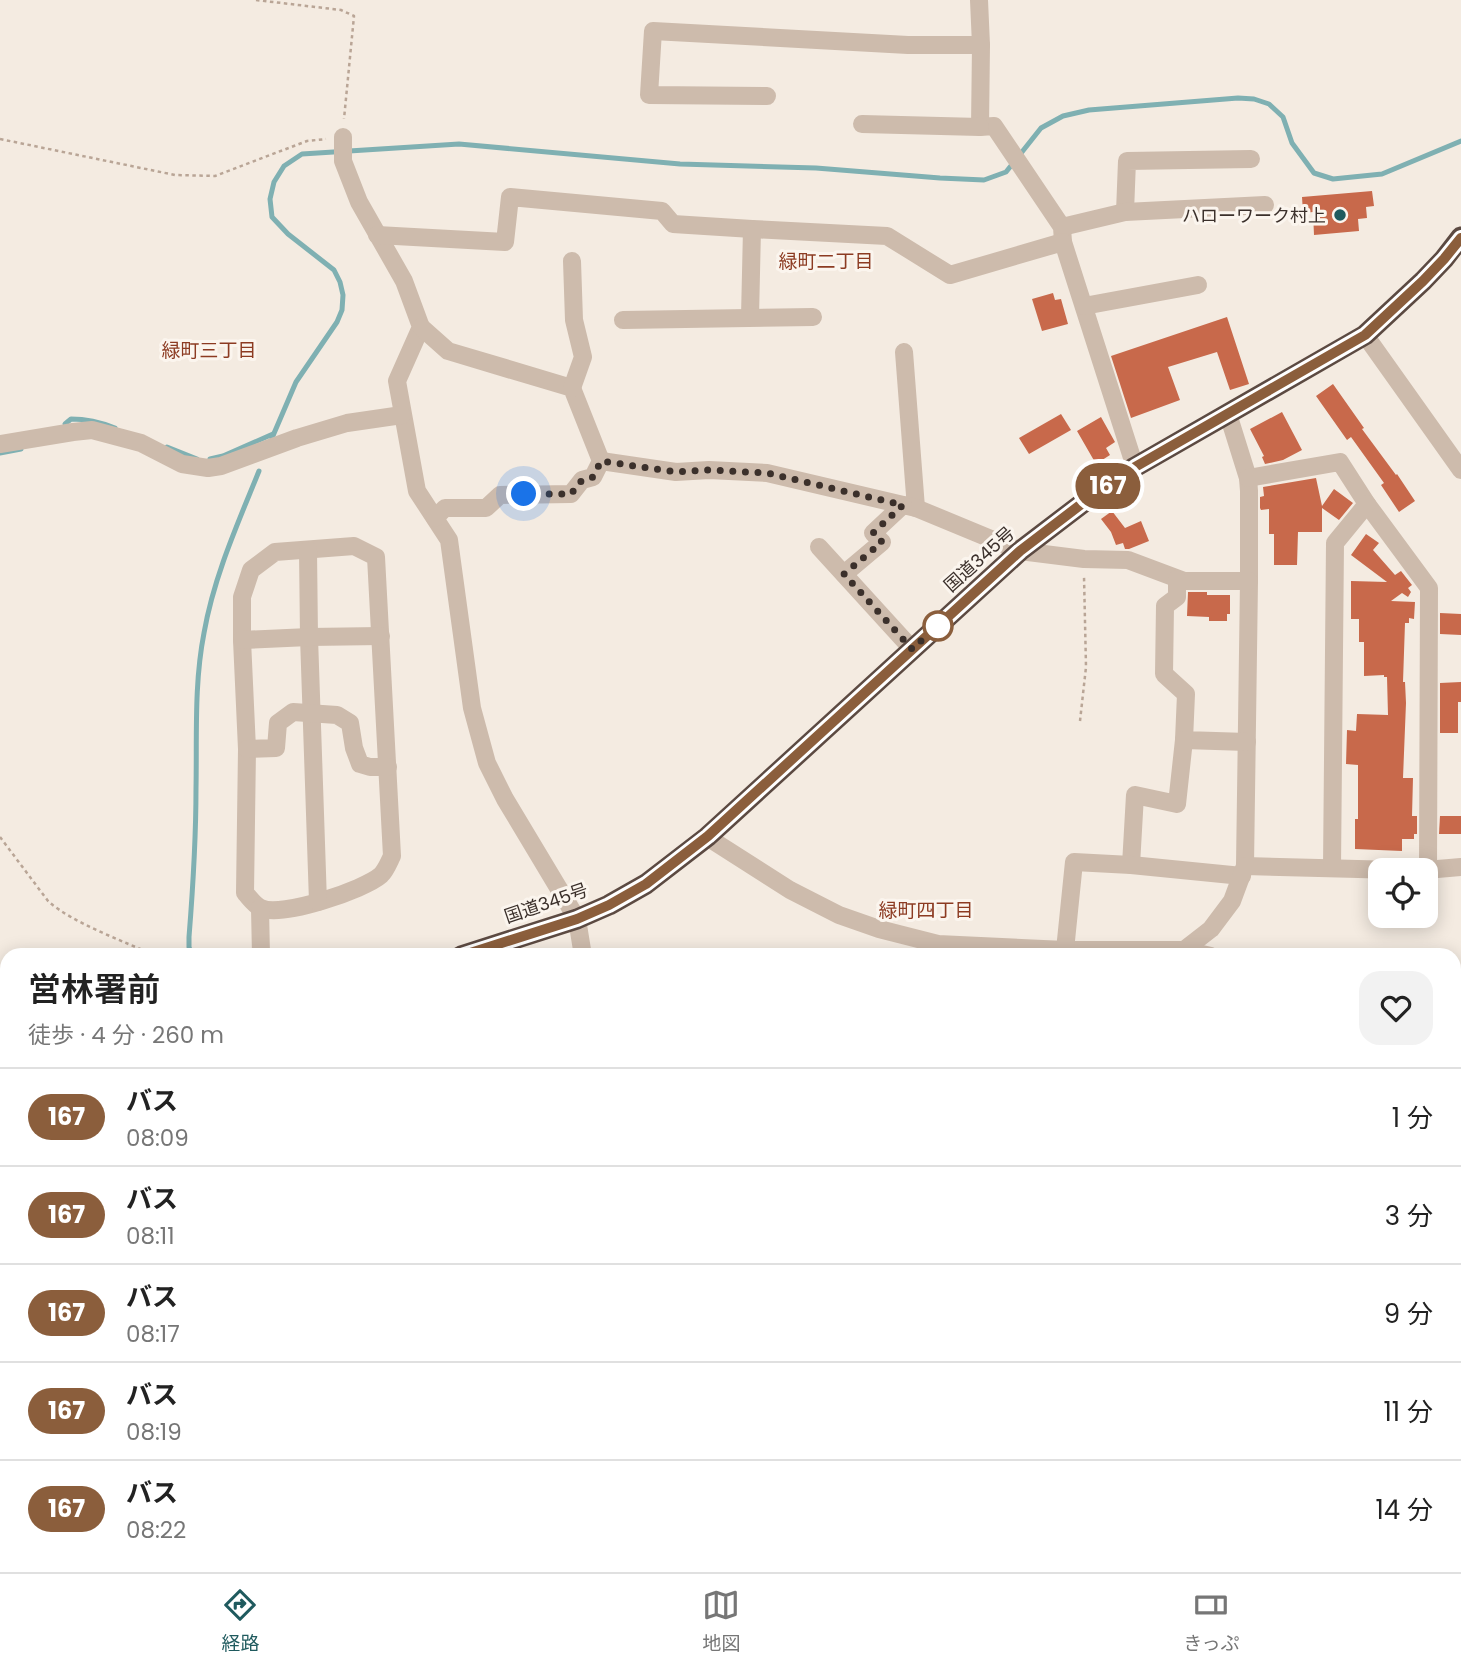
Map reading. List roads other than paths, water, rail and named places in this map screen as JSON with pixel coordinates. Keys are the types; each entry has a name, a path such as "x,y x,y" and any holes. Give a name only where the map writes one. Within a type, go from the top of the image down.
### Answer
{"highway":[{"name":"国道345号","path":"486,948 577,919 646,884 708,836 1020,551 1135,467 1365,335 1423,281 1461,237"}],"street":[{"path":"979,0 980,127"},
{"path":"767,96 649,94 653,30 908,45 981,45"},
{"path":"862,124 994,126 1062,234 1135,467"},
{"path":"343,136 343,160 359,202 404,281 421,327 448,351 572,388"},
{"path":"1125,212 1127,161 1251,159"},
{"path":"377,234 505,242 510,197 662,211 673,223 887,236 950,275 1125,212 1265,205"},
{"path":"750,317 752,229"},
{"path":"435,518 445,508 486,508 500,495 571,494 582,480 593,477 601,461 572,388 583,356 574,320 572,261"},
{"path":"1084,306 1198,285"},
{"path":"623,320 813,317"},
{"path":"421,327 397,381 417,491 449,540 472,708 487,763 577,919 582,948"},
{"path":"1365,335 1461,470"},
{"path":"904,352 910,507"},
{"path":"1187,948 1211,929 1232,901 1243,871 1250,581 1248,478 1228,414"},
{"path":"0,444 92,430 141,443 182,464 208,468 221,466 347,423 402,415"},
{"path":"601,461 676,472 709,470 767,473 910,507 1020,551 1084,559 1128,560 1184,581 1250,581"},
{"path":"1248,478 1340,462 1367,504 1429,588 1427,858"},
{"path":"1332,868 1335,543 1367,504"},
{"path":"844,574 882,542 873,533 910,507"},
{"path":"354,546 376,556 392,856 383,873 367,884 318,902 282,911 260,908 245,892 247,749 242,597 251,570 275,552 308,550 354,546"},
{"path":"819,547 912,649"},
{"path":"308,550 318,902"},
{"path":"1130,865 1135,795 1177,804 1186,694 1164,674 1165,606 1177,597 1177,579"},
{"path":"242,640 381,636"},
{"path":"247,749 276,748 278,723 293,712 337,715 350,723 360,764 388,767"},
{"path":"1184,740 1247,742"},
{"path":"708,836 790,890 839,915 879,929 938,944 1004,948"},
{"path":"1071,948 1074,862 1243,871 1368,869"},
{"path":"1438,869 1461,867"},
{"path":"260,908 261,948"}],"waterway":[{"path":"272,438 296,382 337,322 342,310 343,295 334,270 288,234 272,217 270,199 274,182 284,166 302,154 459,144 680,164 816,168 984,180 1006,172 1041,128 1063,116 1089,110 1238,98 1269,104 1283,117 1292,143 1314,173 1333,179 1382,174 1461,141"},
{"path":"65,424 71,419 115,428"},
{"path":"210,459 273,434"},
{"path":"167,447 197,459"},
{"path":"0,453 21,449"},
{"path":"189,948 201,652 208,612 220,570 259,471"}],"place":[{"name":"ハローワーク村上","path":"1340,215"}],"district":[{"name":"緑町二丁目","path":"826,261"},
{"name":"緑町三丁目","path":"209,350"},
{"name":"緑町四丁目","path":"926,910"}]}
